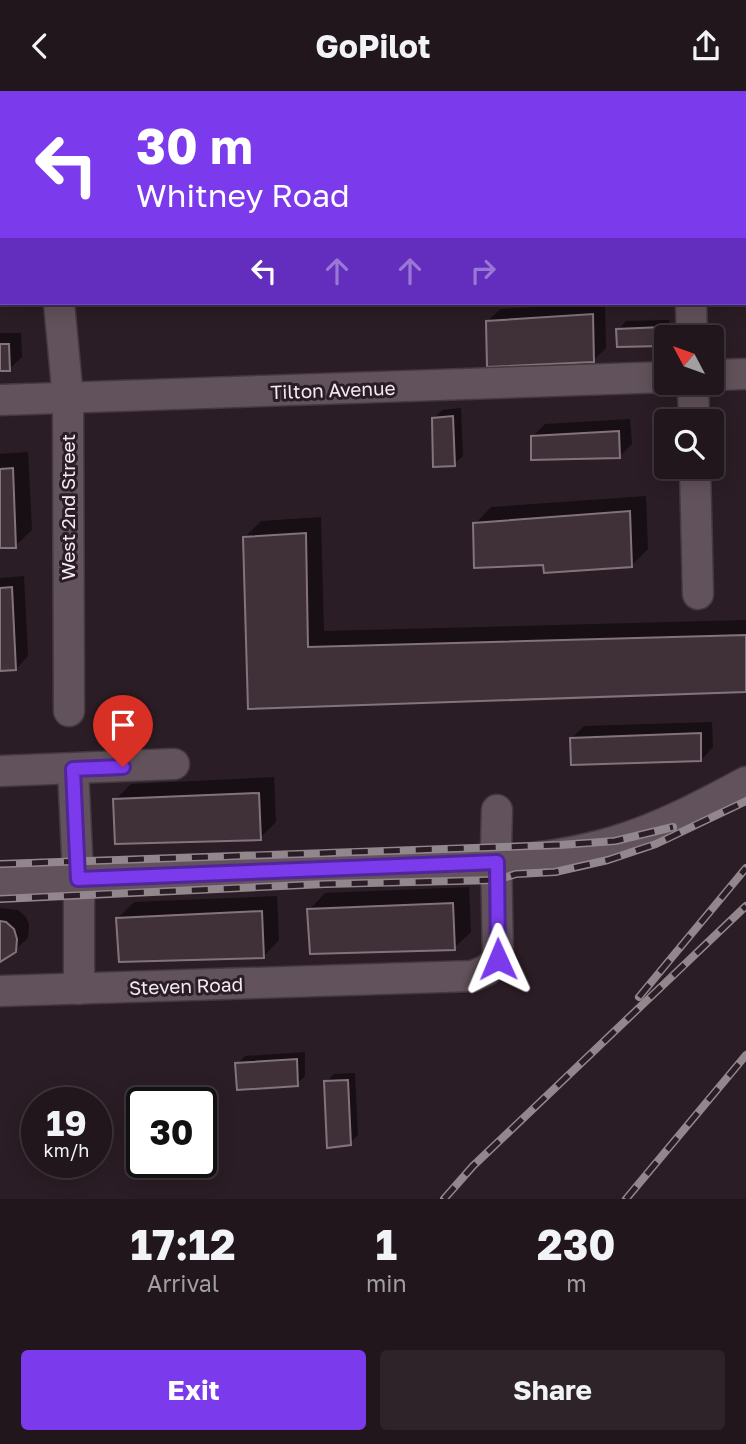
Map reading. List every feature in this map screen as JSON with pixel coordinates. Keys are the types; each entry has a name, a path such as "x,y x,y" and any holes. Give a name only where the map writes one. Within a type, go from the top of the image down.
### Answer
{"street":[{"name":"West 2nd Street","path":"59,305 68,398 69,711"},
{"path":"691,305 692,325"},
{"path":"724,375 746,375"},
{"name":"Tilton Avenue","path":"0,400 654,377"},
{"path":"695,479 698,594"},
{"path":"0,771 174,764"},
{"path":"73,769 79,989"},
{"path":"0,882 497,862 554,856 615,841 672,821 746,782"},
{"name":"Steven Road","path":"0,991 472,976 487,970 498,959 497,810"}],"building":[{"path":"593,314 594,362 487,367 486,321"},
{"path":"654,327 654,346 617,347 616,329"},
{"path":"0,344 9,344 10,371 0,371"},
{"path":"453,416 455,466 433,467 432,418"},
{"path":"619,431 620,458 531,460 531,436"},
{"path":"13,468 16,548 0,548 0,469"},
{"path":"630,511 632,567 544,573 543,565 474,568 473,523"},
{"path":"306,533 308,647 746,635 746,692 248,709 243,537"},
{"path":"12,587 16,670 0,671 0,588"},
{"path":"701,733 701,761 571,765 570,738"},
{"path":"259,793 261,840 115,844 113,799"},
{"path":"453,903 455,950 310,954 307,909"},
{"path":"262,911 264,958 119,962 116,918"},
{"path":"0,921 6,922 14,929 17,939 16,952 0,962"},
{"path":"297,1059 298,1086 237,1090 235,1063"},
{"path":"348,1080 351,1145 327,1148 324,1081"}],"railway":[{"path":"0,899 325,884 497,880 516,874 555,872 608,860 656,844 746,801"},
{"path":"0,864 560,845 615,841 673,827"},
{"path":"639,997 746,868"},
{"path":"444,1199 473,1166 746,906"},
{"path":"626,1199 746,1055"}],"route":[{"path":"123,767 73,769 78,879 497,862 498,959"}]}
